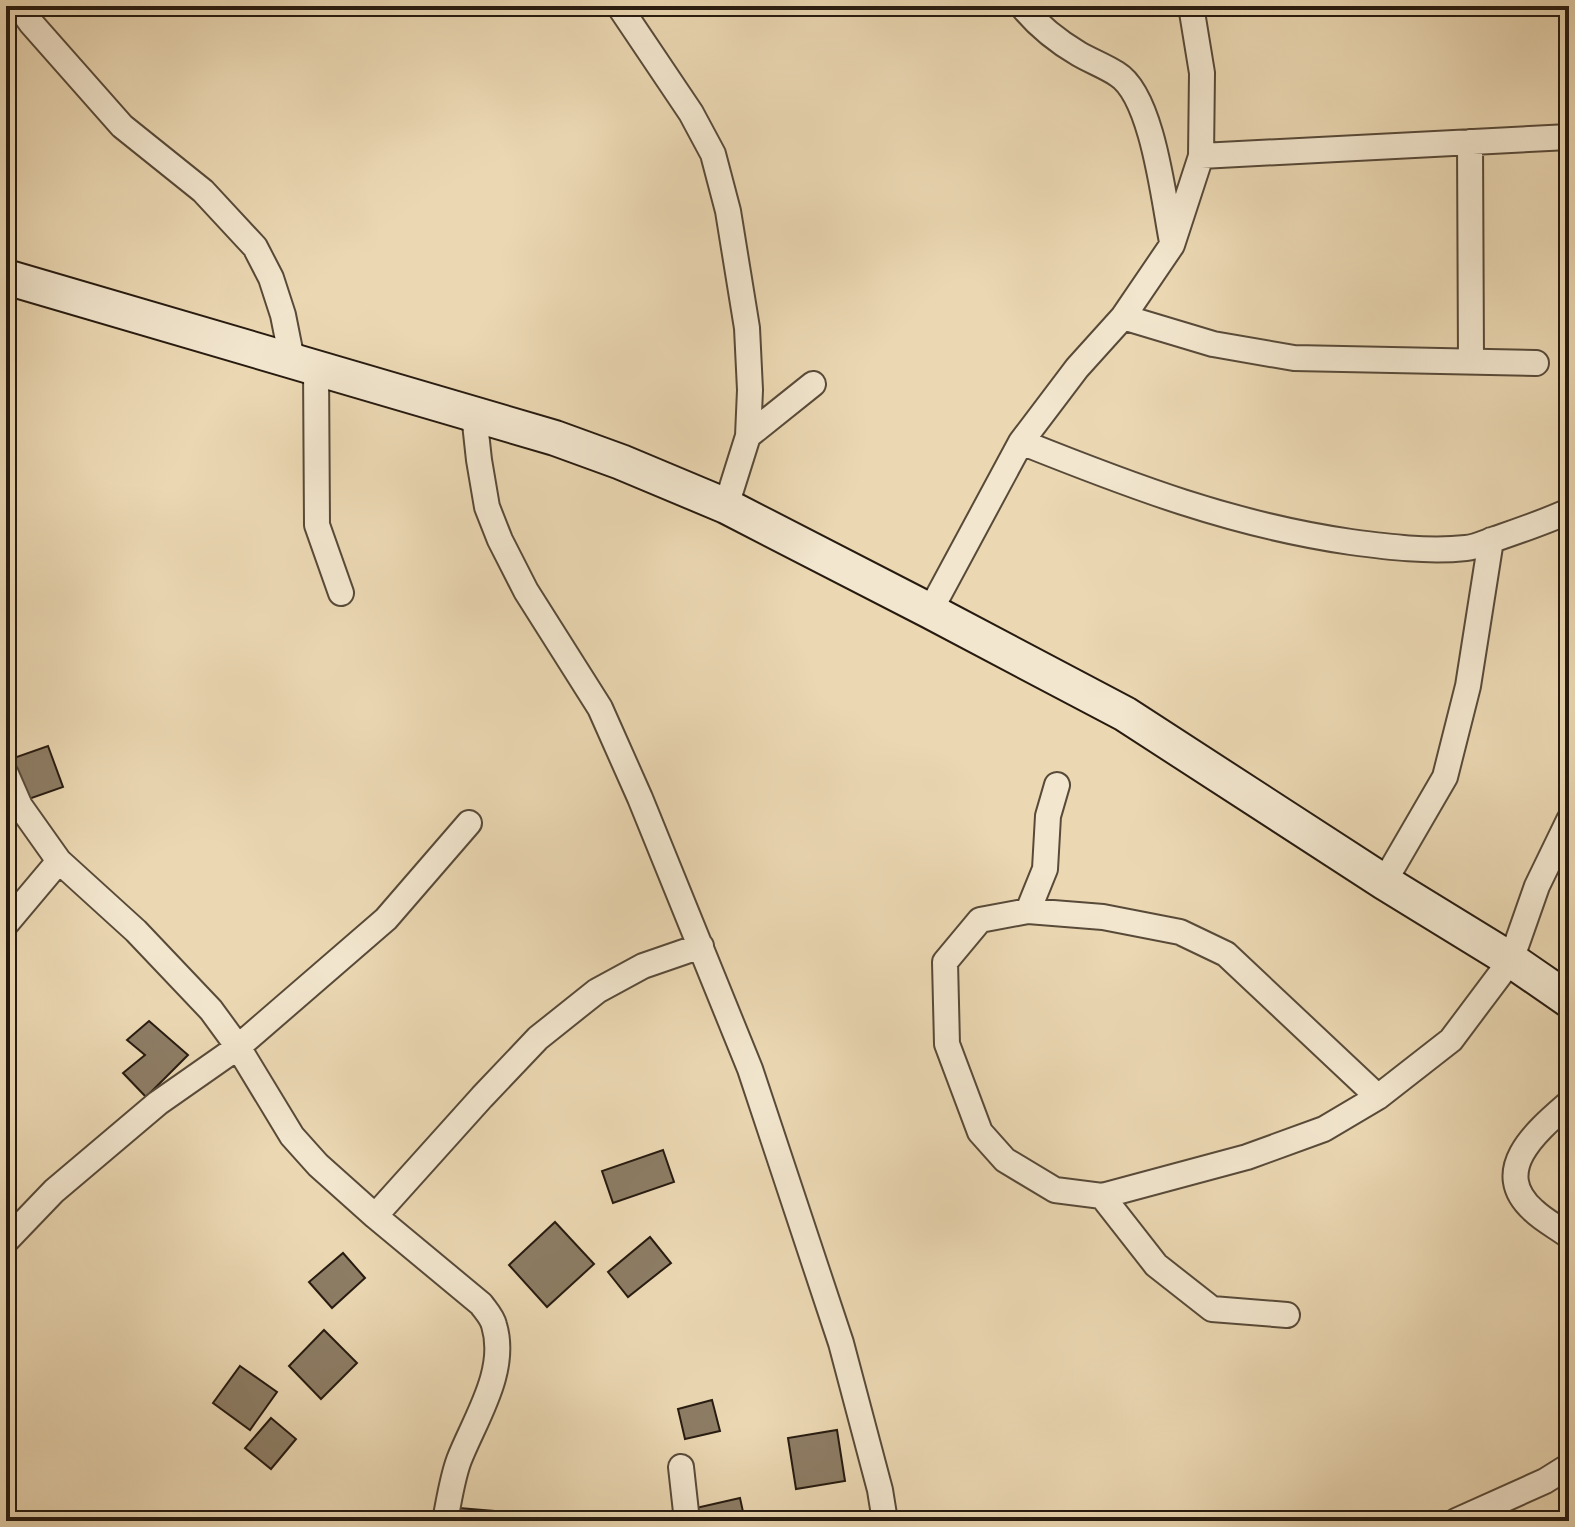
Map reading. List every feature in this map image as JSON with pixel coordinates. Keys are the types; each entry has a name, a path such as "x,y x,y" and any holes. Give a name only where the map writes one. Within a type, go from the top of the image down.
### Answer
{"street":[{"path":"19,6 122,126 203,191 255,247 271,278 304,364 317,525 341,593"},
{"path":"619,6 691,113 713,154 728,211 747,328 750,390 748,436 726,506"},
{"path":"1022,6 1036,24 1077,53 1121,76 1140,103 1154,145 1172,245"},
{"path":"930,611 1021,442 1077,368 1123,317 1172,245 1201,156 1202,73 1191,6"},
{"path":"1201,156 1569,137"},
{"path":"1470,142 1471,361"},
{"path":"6,277 555,438 726,506 1125,714 1569,1000"},
{"path":"1123,317 1213,344 1294,358 1536,363"},
{"path":"748,436 813,384"},
{"path":"474,414 487,507 500,540 526,591 600,708 701,946 754,1082 841,1343 880,1490 885,1521"},
{"path":"1021,442 1188,506 1307,536 1419,549 1469,548 1544,523 1569,511"},
{"path":"1384,882 1445,777 1468,686 1491,540"},
{"path":"6,774 20,806 59,861 136,931 211,1010 238,1047 292,1136 318,1165 481,1304 494,1321 498,1342 496,1364 489,1390 457,1465 445,1521"},
{"path":"1028,911 1045,869 1048,816 1057,785"},
{"path":"1378,1097 1226,954 1180,932 1103,917 1028,911 980,920 945,962 947,1044 980,1132 1005,1160 1055,1190 1102,1196 1247,1157 1324,1129 1378,1097 1451,1040 1511,960 1537,886 1569,820"},
{"path":"6,1241 54,1191 158,1103 238,1047 386,919 469,823"},
{"path":"6,924 59,861"},
{"path":"375,1216 538,1038 597,991 643,966 701,946"},
{"path":"1569,1103 1537,1132 1516,1163 1515,1185 1531,1209 1569,1236"},
{"path":"1102,1196 1156,1265 1212,1309 1287,1315"},
{"path":"1456,1521 1545,1481 1569,1466"},
{"path":"681,1467 687,1521"}],"building":[{"path":"48,746 63,787 23,801 8,760"},
{"path":"149,1021 188,1055 146,1097 123,1073 145,1055 127,1040"},
{"path":"663,1150 674,1182 613,1203 602,1171"},
{"path":"555,1222 594,1264 547,1307 509,1265"},
{"path":"650,1237 671,1263 628,1297 608,1272"},
{"path":"343,1253 365,1278 332,1308 309,1282"},
{"path":"324,1330 357,1363 321,1399 289,1366"},
{"path":"240,1366 277,1392 250,1430 213,1403"},
{"path":"712,1400 720,1431 685,1439 678,1409"},
{"path":"271,1418 296,1439 271,1469 245,1448"},
{"path":"837,1430 845,1481 796,1489 788,1438"},
{"path":"740,1498 745,1521 699,1521 696,1508"},
{"path":"459,1508 529,1514 529,1521 458,1521"}]}
